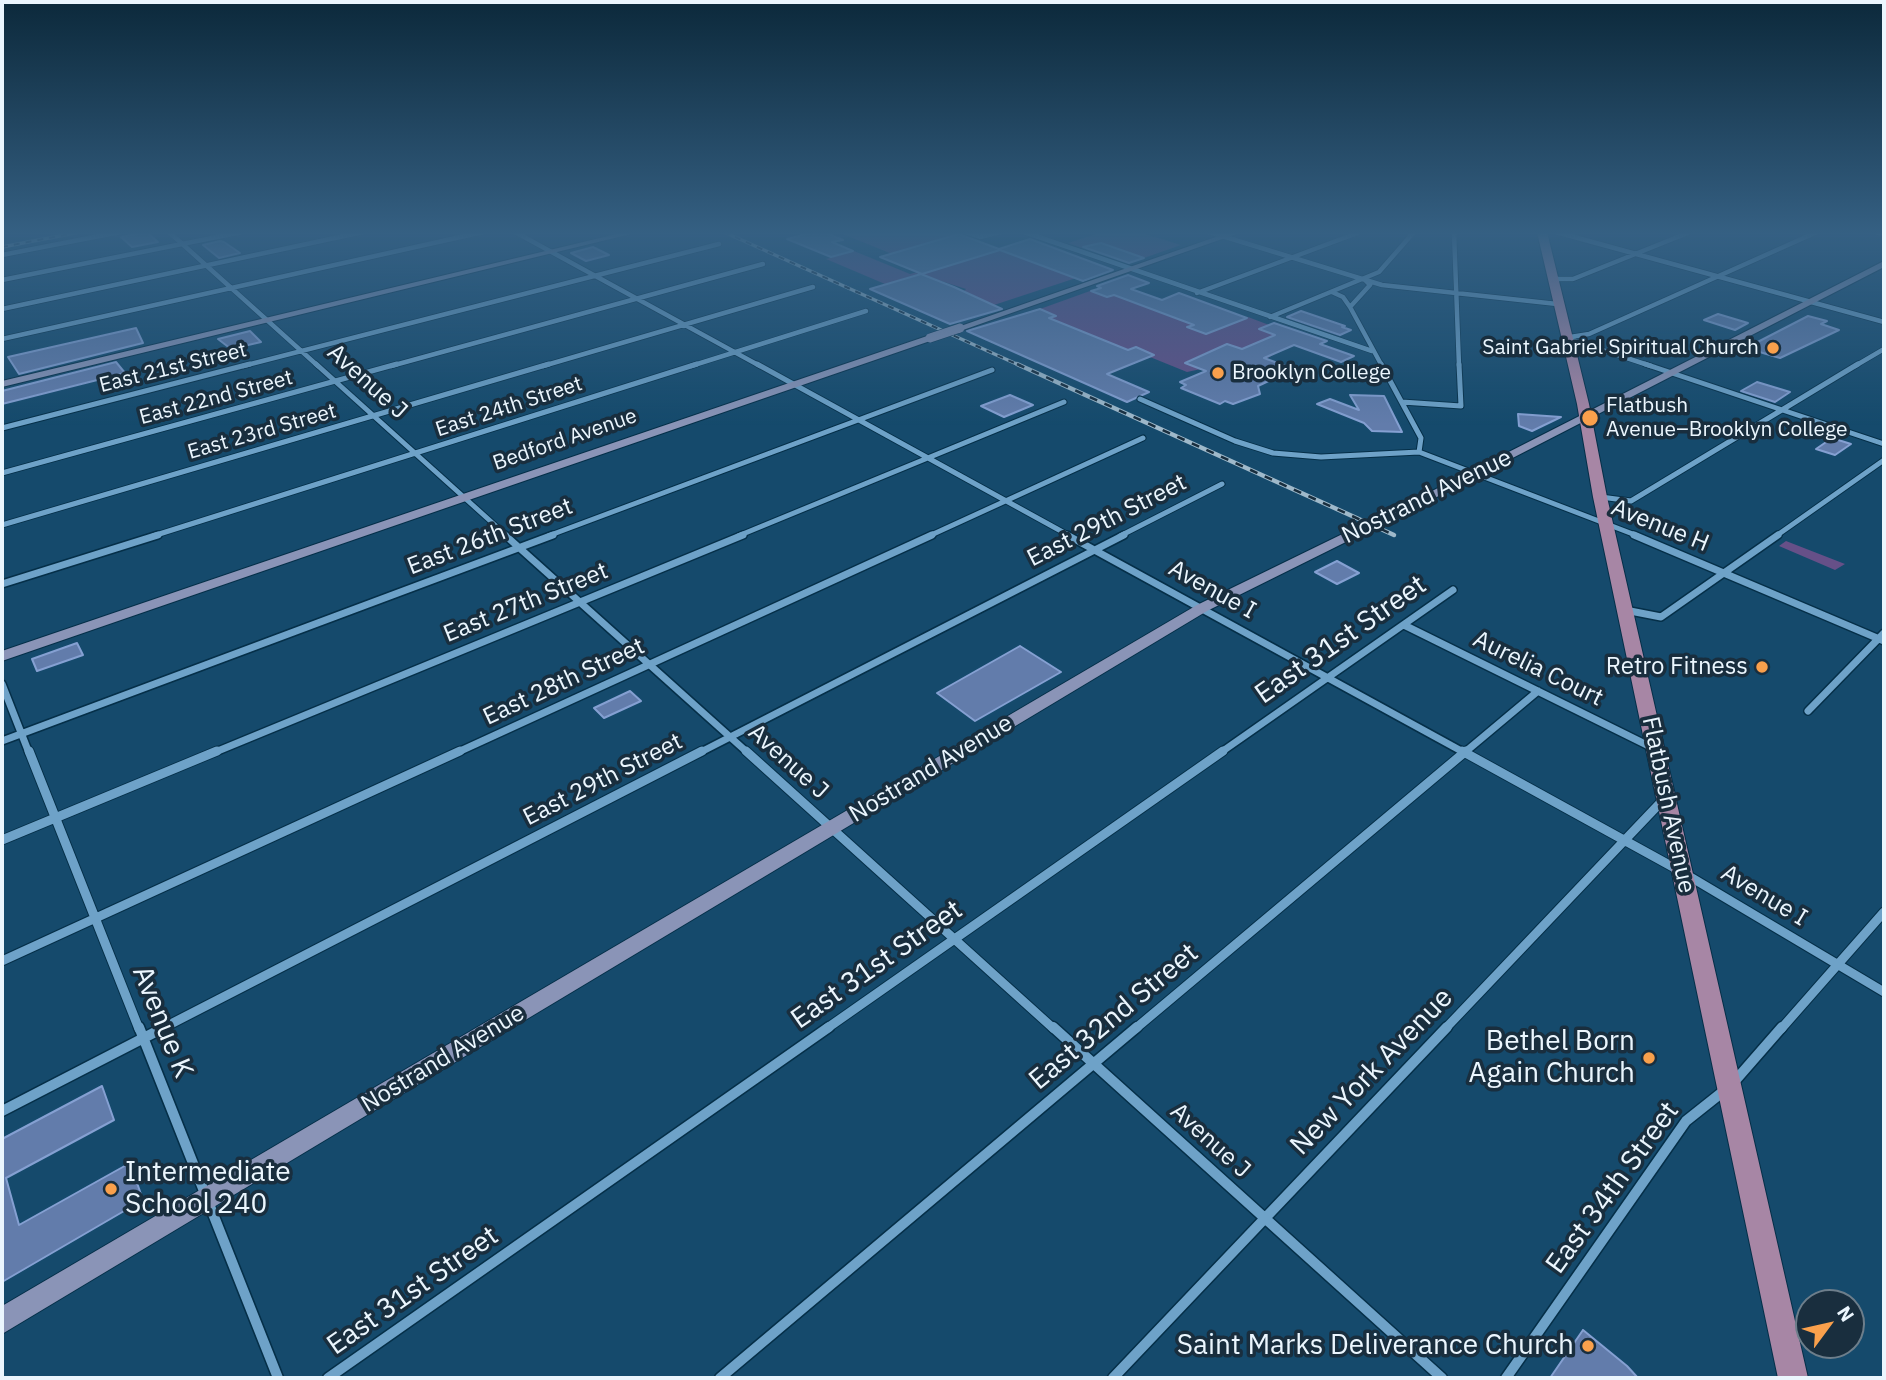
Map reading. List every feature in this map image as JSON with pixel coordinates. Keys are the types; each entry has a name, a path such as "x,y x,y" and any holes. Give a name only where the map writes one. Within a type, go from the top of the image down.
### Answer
{"main road":[{"path":"2,384 369,296"},
{"name":"Bedford Avenue","path":"2,656 1051,296"},
{"name":"Flatbush Avenue","path":"1555,296 1585,418 1793,1378"},
{"name":"Nostrand Avenue","path":"2,1321 1202,608 1474,474 1823,296"}],"street":[{"path":"2,309 60,296"},
{"path":"2,340 194,296"},
{"name":"Avenue J","path":"240,296 1442,1378"},
{"name":"East 21st Street","path":"2,428 515,296"},
{"name":"Avenue I","path":"633,296 1682,872 1884,992"},
{"name":"East 22nd Street","path":"2,473 647,296"},
{"name":"East 23rd Street","path":"2,525 780,296"},
{"path":"1207,296 1372,351"},
{"path":"1269,318 1321,296"},
{"path":"1140,399 1235,441 1273,453 1306,457 1389,456 1419,452 1421,438 1342,296"},
{"path":"1350,307 1360,296"},
{"path":"1402,402 1461,406 1457,296"},
{"path":"1488,296 1557,304"},
{"path":"1566,338 1590,334 1673,296"},
{"path":"1792,296 1884,322"},
{"name":"East 24th Street","path":"2,584 866,311"},
{"path":"1566,338 1884,444"},
{"path":"1600,497 1631,501 1884,349"},
{"name":"East 26th Street","path":"2,741 992,370"},
{"name":"East 27th Street","path":"2,840 1064,402"},
{"name":"East 28th Street","path":"2,961 1143,438"},
{"name":"Avenue H","path":"1419,452 1606,524 1882,638"},
{"path":"1625,610 1661,617 1884,460"},
{"name":"East 29th Street","path":"2,1111 1222,484"},
{"name":"East 31st Street","path":"328,1378 1453,590"},
{"name":"Aurelia Court","path":"1404,625 1655,748"},
{"path":"1808,711 1882,638"},
{"name":"Avenue K","path":"2,684 278,1378"},
{"name":"East 32nd Street","path":"720,1378 1538,691"},
{"name":"New York Avenue","path":"1113,1378 1666,797"},
{"name":"East 34th Street","path":"1506,1378 1686,1121 1729,1087 1884,912"}],"shaded area":[{"path":"976,296 1020,296 994,305"},
{"path":"1075,296 1122,296 1196,324 1187,327 1205,334 1248,317 1285,331 1278,352 1266,359 1210,351 1186,362 1201,369 1187,372 1150,357 1154,355 1135,347 1125,351 1106,341 1044,319 1054,315 1040,309"},
{"path":"1786,541 1845,564 1835,570 1779,546"}],"building":[{"path":"887,296 975,296 1002,309 950,324"},
{"path":"1118,296 1152,296 1162,300 1171,296 1188,296 1247,318 1206,334 1187,327 1194,325"},
{"path":"1040,309 1056,316 1049,318 1128,350 1136,347 1154,355 1107,374 1149,392 1127,402 967,331"},
{"path":"1301,311 1351,330 1340,335 1287,317"},
{"path":"1718,314 1748,323 1735,330 1704,320"},
{"path":"1808,316 1827,321 1821,324 1839,330 1780,358 1746,348"},
{"path":"1274,323 1327,341 1320,344 1354,356 1341,362 1294,345 1264,358 1294,369 1258,386 1260,394 1233,404 1225,401 1220,404 1181,388 1186,385 1180,382 1206,371 1185,363 1227,344 1242,349 1275,335 1259,329"},
{"path":"136,328 143,343 19,374 8,357"},
{"path":"250,331 261,342 231,349 218,339"},
{"path":"116,362 125,373 2,404 2,391"},
{"path":"1757,382 1790,392 1775,402 1741,391"},
{"path":"1010,395 1033,405 1004,417 981,406"},
{"path":"1350,395 1384,396 1402,432 1372,431 1364,423 1317,404 1330,399 1359,410"},
{"path":"1518,414 1561,417 1532,431 1519,426"},
{"path":"1832,438 1851,444 1835,455 1816,449"},
{"path":"1337,561 1359,573 1337,584 1315,572"},
{"path":"77,643 83,655 37,671 32,659"},
{"path":"1020,646 1061,672 975,721 937,693"},
{"path":"630,691 641,701 604,718 594,708"},
{"name":"Intermediate School 240","path":"102,1086 114,1120 6,1178 19,1225 130,1163 143,1200 2,1282 2,1139"},
{"name":"Saint Marks Deliverance Church","path":"1583,1330 1627,1366 1638,1378 1550,1378"}],"railway":[{"path":"867,296 1021,366"},
{"path":"1017,364 1394,535"}],"place":[{"name":"Saint Gabriel Spiritual Church","path":"1773,348"},
{"name":"Brooklyn College","path":"1218,373"},
{"name":"Flatbush Avenue–Brooklyn College","path":"1590,418"},
{"name":"Retro Fitness","path":"1762,667"},
{"name":"Bethel Born Again Church","path":"1649,1058"},
{"name":"Intermediate School 240","path":"111,1189"},
{"name":"Saint Marks Deliverance Church","path":"1588,1346"}]}
